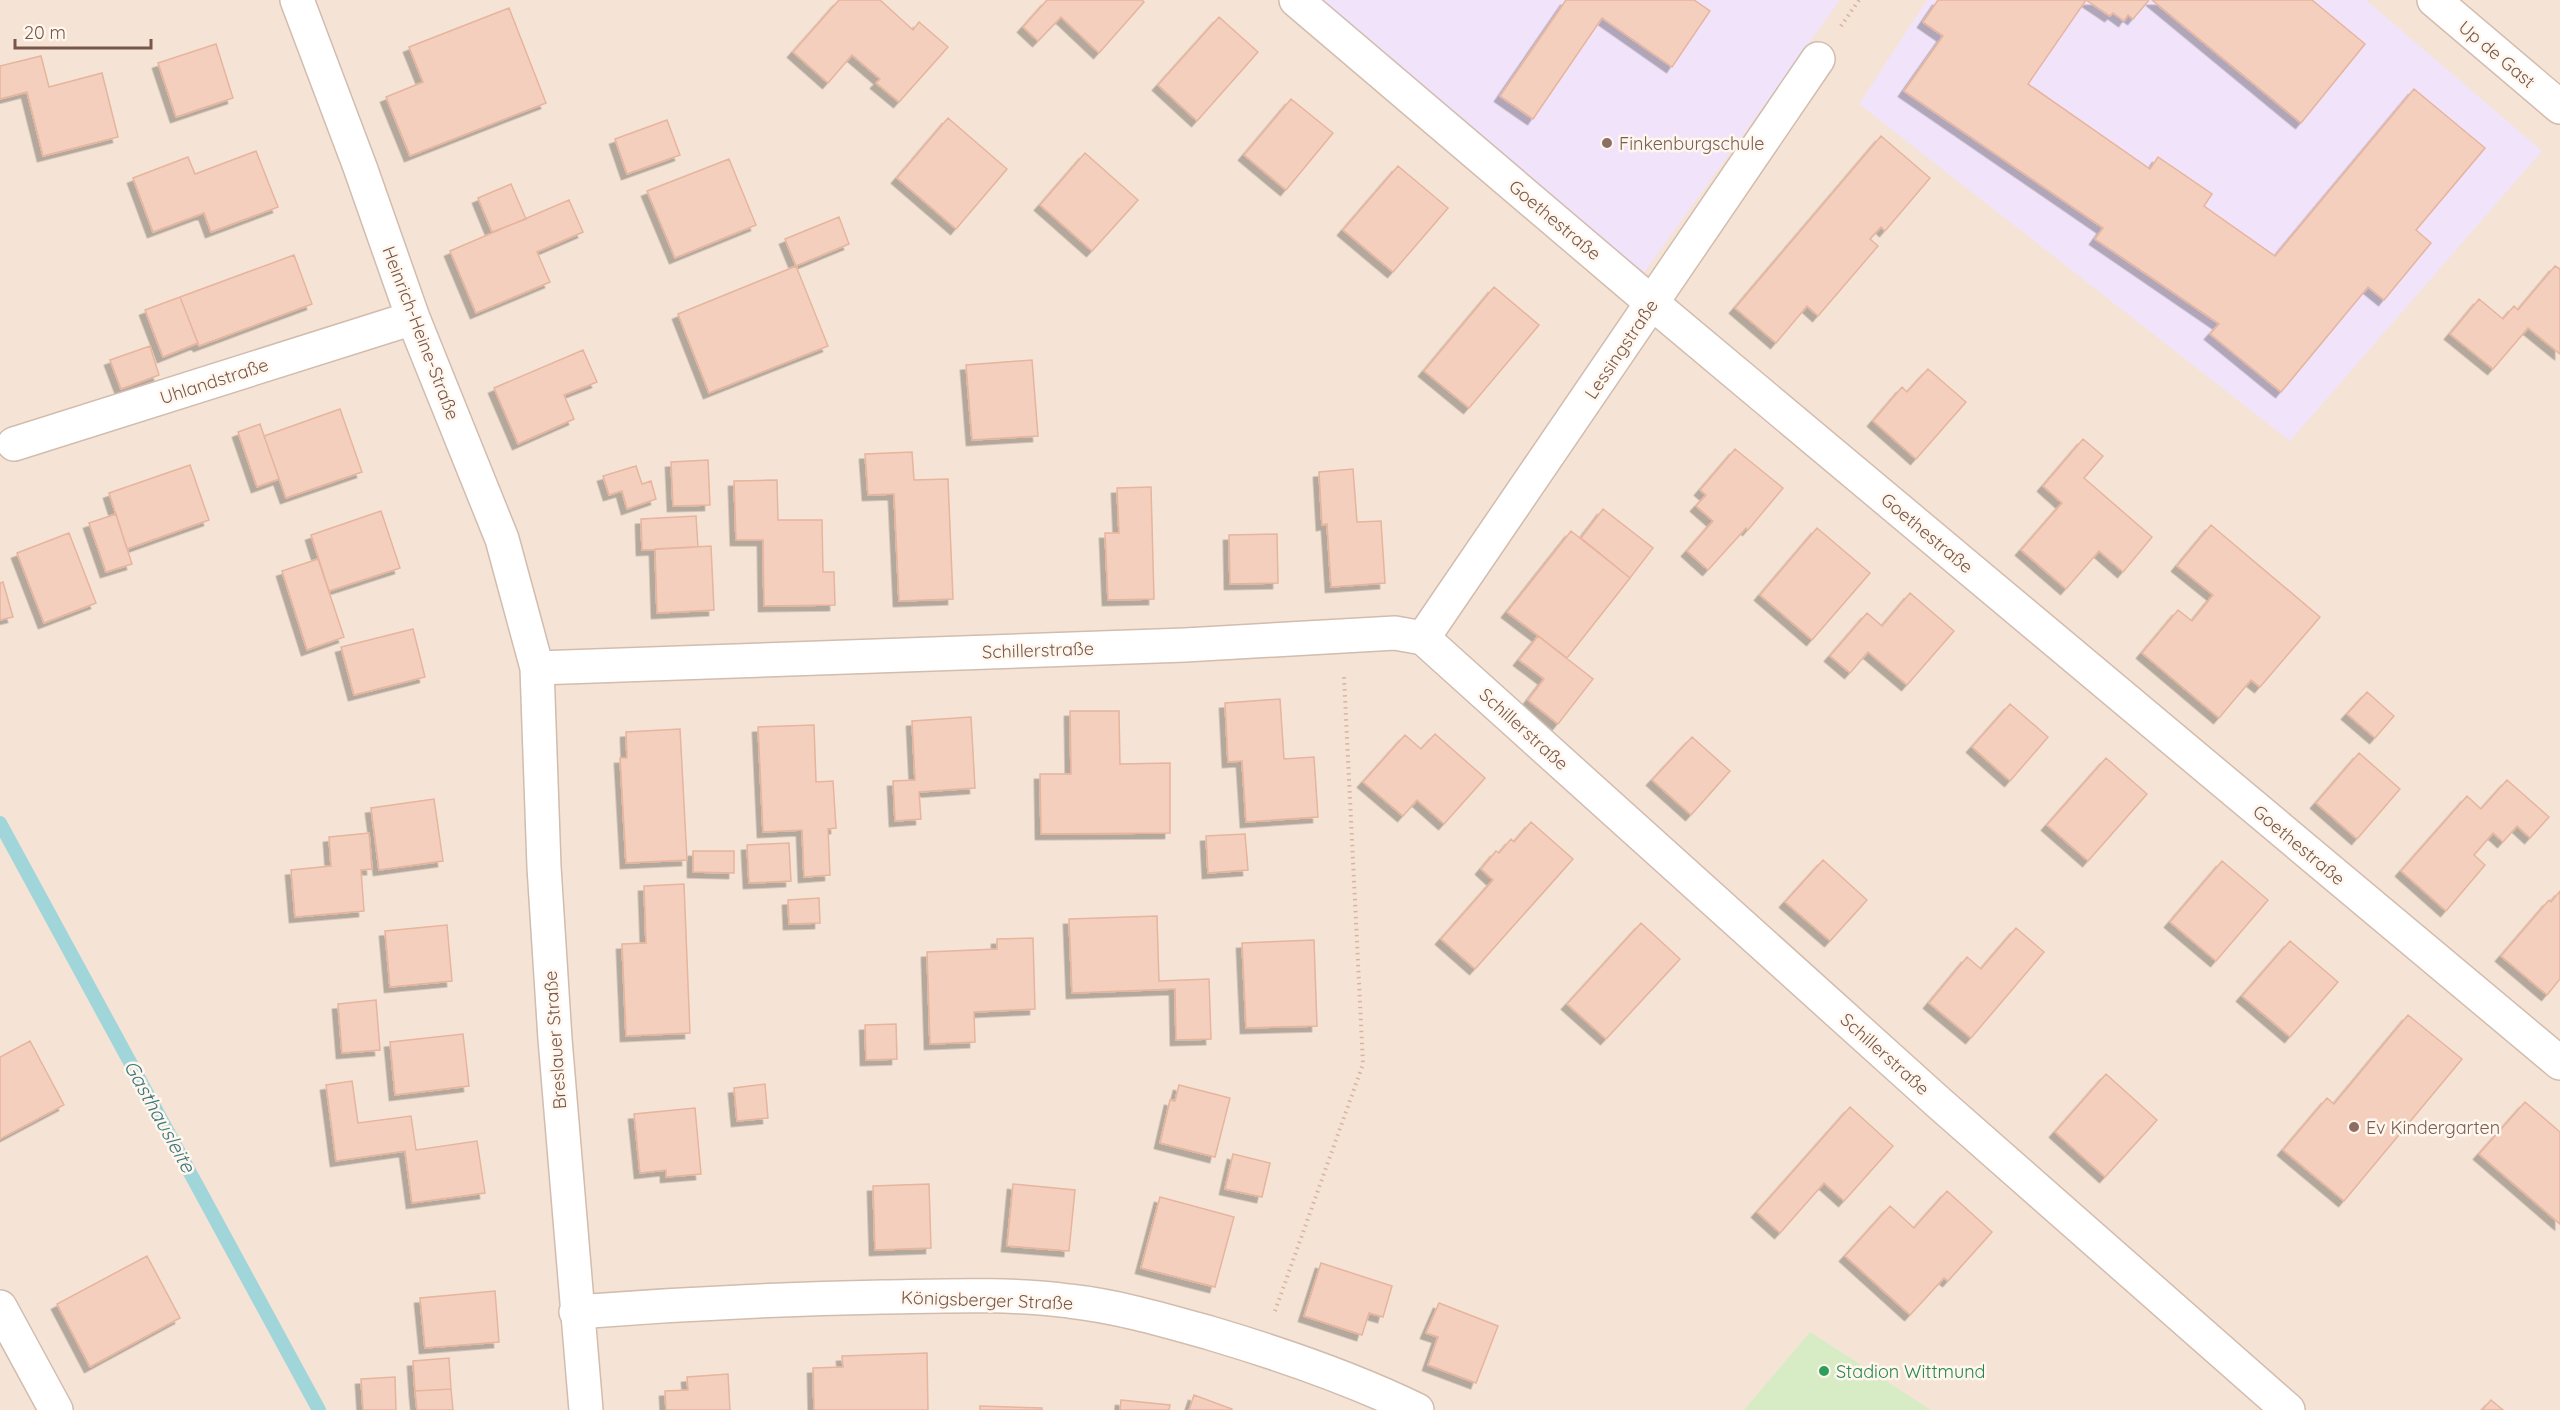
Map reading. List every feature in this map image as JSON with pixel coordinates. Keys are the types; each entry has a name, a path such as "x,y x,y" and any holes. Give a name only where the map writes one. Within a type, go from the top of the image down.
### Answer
{"street":[{"name":"Heinrich-Heine-Straße","path":"297,0 360,167 413,318 502,539 537,668"},
{"name":"Goethestraße","path":"1296,0 1652,303 2560,1063"},
{"name":"Up de Gast","path":"2434,0 2560,108"},
{"name":"Lessingstraße","path":"1423,638 1818,59"},
{"name":"Uhlandstraße","path":"14,444 413,318"},
{"name":"Schillerstraße","path":"537,668 1185,645 1395,633 1423,638 1938,1101 2288,1410"},
{"name":"Breslauer Straße","path":"537,668 544,867 576,1312 586,1410"},
{"name":"Königsberger Straße","path":"576,1312 695,1303 841,1298 941,1296 1069,1301 1163,1320 1262,1349 1362,1384 1418,1410"},
{"path":"0,1307 56,1410"}],"path":[{"path":"1262,1349 1363,1064 1342,636"}],"shaded area":[{"path":"0,0 2560,0 2560,1410 0,1410"},
{"name":"Finkenburgschule","path":"1319,0 1840,0 1638,281"},
{"path":"1927,0 2366,0 2542,151 2290,441 1859,104"}],"green space":[{"name":"Stadion Wittmund","path":"1810,1332 1931,1410 1744,1410"}],"building":[{"path":"839,0 880,0 913,30 919,22 948,47 899,102 876,83 880,79 852,55 828,83 793,52"},
{"path":"1047,0 1142,0 1144,2 1099,53 1061,17 1038,41 1023,27"},
{"path":"1566,0 1694,0 1710,11 1672,67 1602,18 1533,119 1500,96"},
{"path":"1938,0 2086,0 2028,84 2150,169 2158,157 2212,194 2204,206 2275,256 2414,89 2485,148 2416,230 2431,243 2384,300 2368,287 2281,392 2210,334 2219,324 2095,239 2103,228 1904,91 1943,36 1923,22"},
{"path":"2086,0 2149,0 2133,19 2128,15 2124,21 2113,13 2110,16"},
{"path":"2152,0 2312,0 2365,44 2301,123"},
{"path":"509,8 546,103 410,156 386,97 423,82 409,47"},
{"path":"1219,17 1258,52 1197,121 1158,85"},
{"path":"216,44 233,98 176,117 158,63"},
{"path":"41,56 49,87 102,73 118,137 43,156 27,92 0,99 0,66"},
{"path":"1291,99 1333,133 1286,190 1244,155"},
{"path":"948,118 1007,169 956,229 897,178"},
{"path":"667,120 680,155 627,174 615,139"},
{"path":"1881,136 1930,178 1885,231 1881,227 1870,239 1878,246 1818,316 1807,306 1776,343 1735,308"},
{"path":"256,151 278,207 211,232 204,213 153,232 133,178 188,157 195,174"},
{"path":"1085,153 1138,200 1092,251 1040,205"},
{"path":"729,159 756,225 675,258 647,191"},
{"path":"1398,166 1448,208 1393,272 1343,230"},
{"path":"511,184 526,219 492,232 478,198"},
{"path":"569,200 583,232 537,252 550,282 476,313 450,251"},
{"path":"839,217 849,244 796,266 785,239"},
{"path":"294,255 312,304 199,346 180,297"},
{"path":"796,266 828,346 709,393 678,314"},
{"path":"2555,266 2560,269 2560,354 2528,328 2493,369 2450,334 2479,299 2503,319 2514,306 2518,310"},
{"path":"1494,287 1539,325 1469,408 1424,371"},
{"path":"180,297 198,343 163,357 145,310"},
{"path":"150,346 159,375 121,389 110,360"},
{"path":"583,350 597,382 564,395 574,419 518,444 494,388"},
{"path":"1032,360 1038,436 972,440 966,365"},
{"path":"1928,369 1966,402 1916,459 1873,421 1902,387 1907,392"},
{"path":"340,409 362,472 286,498 264,436"},
{"path":"260,424 279,479 257,487 238,432"},
{"path":"2083,439 2103,456 2084,478 2152,537 2123,572 2099,551 2066,589 2021,550 2062,503 2043,486"},
{"path":"1735,449 1783,488 1748,530 1746,528 1708,570 1687,551 1713,521 1696,506 1706,495 1700,490"},
{"path":"912,452 914,480 948,479 953,599 899,601 894,494 868,495 865,454"},
{"path":"708,460 710,505 673,506 671,462"},
{"path":"190,465 209,520 127,549 109,493"},
{"path":"636,466 642,484 651,481 656,499 627,509 622,491 609,495 603,476"},
{"path":"1353,469 1357,522 1381,521 1385,583 1331,587 1327,524 1322,525 1319,472"},
{"path":"777,480 778,520 822,520 823,572 834,572 835,605 764,606 763,540 736,540 734,481"},
{"path":"1151,487 1154,599 1108,600 1105,533 1119,533 1117,488"},
{"path":"1603,509 1653,548 1630,578 1581,538"},
{"path":"381,511 400,568 329,591 311,535"},
{"path":"116,514 132,564 106,572 89,523"},
{"path":"696,516 698,547 642,550 641,519"},
{"path":"2211,525 2320,617 2260,687 2251,680 2219,718 2142,653 2178,610 2192,621 2213,595 2177,566"},
{"path":"1817,528 1870,573 1812,640 1760,595"},
{"path":"1571,531 1630,578 1567,658 1507,612"},
{"path":"69,533 96,603 44,623 17,553"},
{"path":"1277,534 1278,583 1230,584 1229,535"},
{"path":"711,546 714,610 657,613 655,549"},
{"path":"318,559 344,637 307,650 282,571"},
{"path":"3,582 13,617 0,620 0,583"},
{"path":"1910,593 1954,631 1907,685 1868,652 1850,673 1830,656 1867,613 1882,626"},
{"path":"413,629 425,677 354,695 341,647"},
{"path":"1538,636 1593,679 1558,724 1528,700 1544,679 1519,660"},
{"path":"2367,692 2394,716 2375,738 2347,714"},
{"path":"1280,699 1284,759 1314,757 1318,817 1246,822 1242,761 1228,762 1225,703"},
{"path":"2010,704 2048,737 2010,781 1972,747"},
{"path":"1070,711 1119,711 1120,764 1170,763 1170,833 1041,834 1040,774 1071,774"},
{"path":"971,717 975,788 919,792 921,819 895,821 893,781 915,780 912,721"},
{"path":"814,725 816,782 833,781 836,828 828,829 830,875 804,877 802,830 763,832 758,727"},
{"path":"680,729 687,860 626,863 620,758 627,758 626,732"},
{"path":"1435,734 1485,778 1444,824 1417,800 1403,816 1363,782 1405,735 1421,749"},
{"path":"1692,737 1730,771 1691,815 1652,780"},
{"path":"2359,753 2400,789 2357,839 2316,803"},
{"path":"2106,758 2147,794 2088,861 2047,825"},
{"path":"2507,780 2549,817 2530,838 2517,826 2503,842 2493,833 2474,855 2485,865 2446,911 2401,871 2467,796 2481,809"},
{"path":"434,799 443,861 379,870 371,808"},
{"path":"1531,822 1573,859 1475,969 1441,939 1493,880 1481,869 1496,851 1499,853 1511,839 1514,842"},
{"path":"369,833 372,869 361,870 364,911 295,917 291,870 331,866 329,837"},
{"path":"1245,834 1248,870 1208,873 1206,836"},
{"path":"789,843 791,881 749,883 747,845"},
{"path":"693,851 734,851 734,873 693,872"},
{"path":"1823,860 1867,900 1830,941 1785,902"},
{"path":"2222,861 2268,900 2216,961 2170,922"},
{"path":"684,884 690,1033 626,1036 622,944 646,943 644,886"},
{"path":"2560,891 2560,979 2547,995 2501,956 2549,900 2551,902"},
{"path":"819,898 820,923 789,924 788,900"},
{"path":"1157,916 1159,981 1209,979 1211,1039 1176,1040 1175,989 1072,993 1069,919"},
{"path":"1641,923 1680,959 1606,1039 1567,1004"},
{"path":"447,925 452,981 390,987 385,931"},
{"path":"2016,928 2044,952 1971,1038 1929,1003 1967,957 1981,969"},
{"path":"1033,938 1035,1009 974,1012 975,1042 930,1044 927,952 997,949 997,939"},
{"path":"1314,940 1317,1026 1246,1028 1242,943"},
{"path":"2290,941 2338,982 2290,1037 2242,996"},
{"path":"376,1000 380,1050 342,1053 338,1004"},
{"name":"Ev Kindergarten","path":"2408,1015 2462,1059 2344,1201 2283,1150 2327,1098 2334,1104"},
{"path":"896,1024 897,1059 866,1060 865,1025"},
{"path":"463,1034 469,1086 395,1095 390,1042"},
{"path":"30,1041 64,1105 0,1139 0,1057"},
{"path":"2106,1074 2157,1120 2105,1177 2055,1132"},
{"path":"352,1081 358,1123 411,1116 416,1150 477,1141 485,1193 412,1203 405,1151 336,1161 326,1085"},
{"path":"765,1084 768,1118 737,1121 734,1088"},
{"path":"1179,1085 1230,1098 1215,1157 1160,1143 1170,1100 1175,1101"},
{"path":"2525,1102 2560,1132 2560,1224 2479,1154"},
{"path":"1850,1107 1893,1146 1844,1201 1824,1183 1780,1233 1757,1212"},
{"path":"695,1108 701,1174 666,1177 666,1170 640,1173 634,1114"},
{"path":"1233,1154 1270,1163 1262,1197 1225,1189"},
{"path":"929,1184 931,1248 875,1250 873,1186"},
{"path":"1013,1184 1075,1190 1069,1251 1007,1246"},
{"path":"1947,1191 1992,1232 1948,1281 1944,1278 1910,1315 1845,1256 1890,1206 1914,1228"},
{"path":"1160,1197 1234,1217 1215,1287 1141,1268"},
{"path":"147,1256 180,1318 90,1367 57,1304"},
{"path":"1321,1263 1392,1286 1383,1317 1369,1313 1362,1335 1304,1316"},
{"path":"495,1291 499,1342 425,1348 420,1298"},
{"path":"1439,1303 1498,1326 1476,1383 1428,1365 1438,1337 1426,1333"},
{"path":"927,1353 928,1410 814,1410 813,1368 843,1367 842,1356"},
{"path":"449,1358 451,1389 415,1391 413,1361"},
{"path":"728,1374 730,1410 666,1410 665,1391 688,1390 687,1377"},
{"path":"395,1377 396,1410 363,1410 361,1379"},
{"path":"451,1389 453,1410 417,1410 415,1391"},
{"path":"1194,1395 1232,1409 1232,1410 1189,1410"},
{"path":"1121,1400 1170,1405 1169,1410 1120,1410"},
{"path":"2491,1400 2503,1410 2482,1410"},
{"path":"980,1406 1042,1408 1042,1410 980,1410"}],"waterway":[{"name":"Gasthausleite","path":"0,823 319,1410"}],"place":[{"name":"Finkenburgschule","path":"1607,143"},
{"name":"Ev Kindergarten","path":"2354,1127"},
{"name":"Stadion Wittmund","path":"1824,1371"}]}
